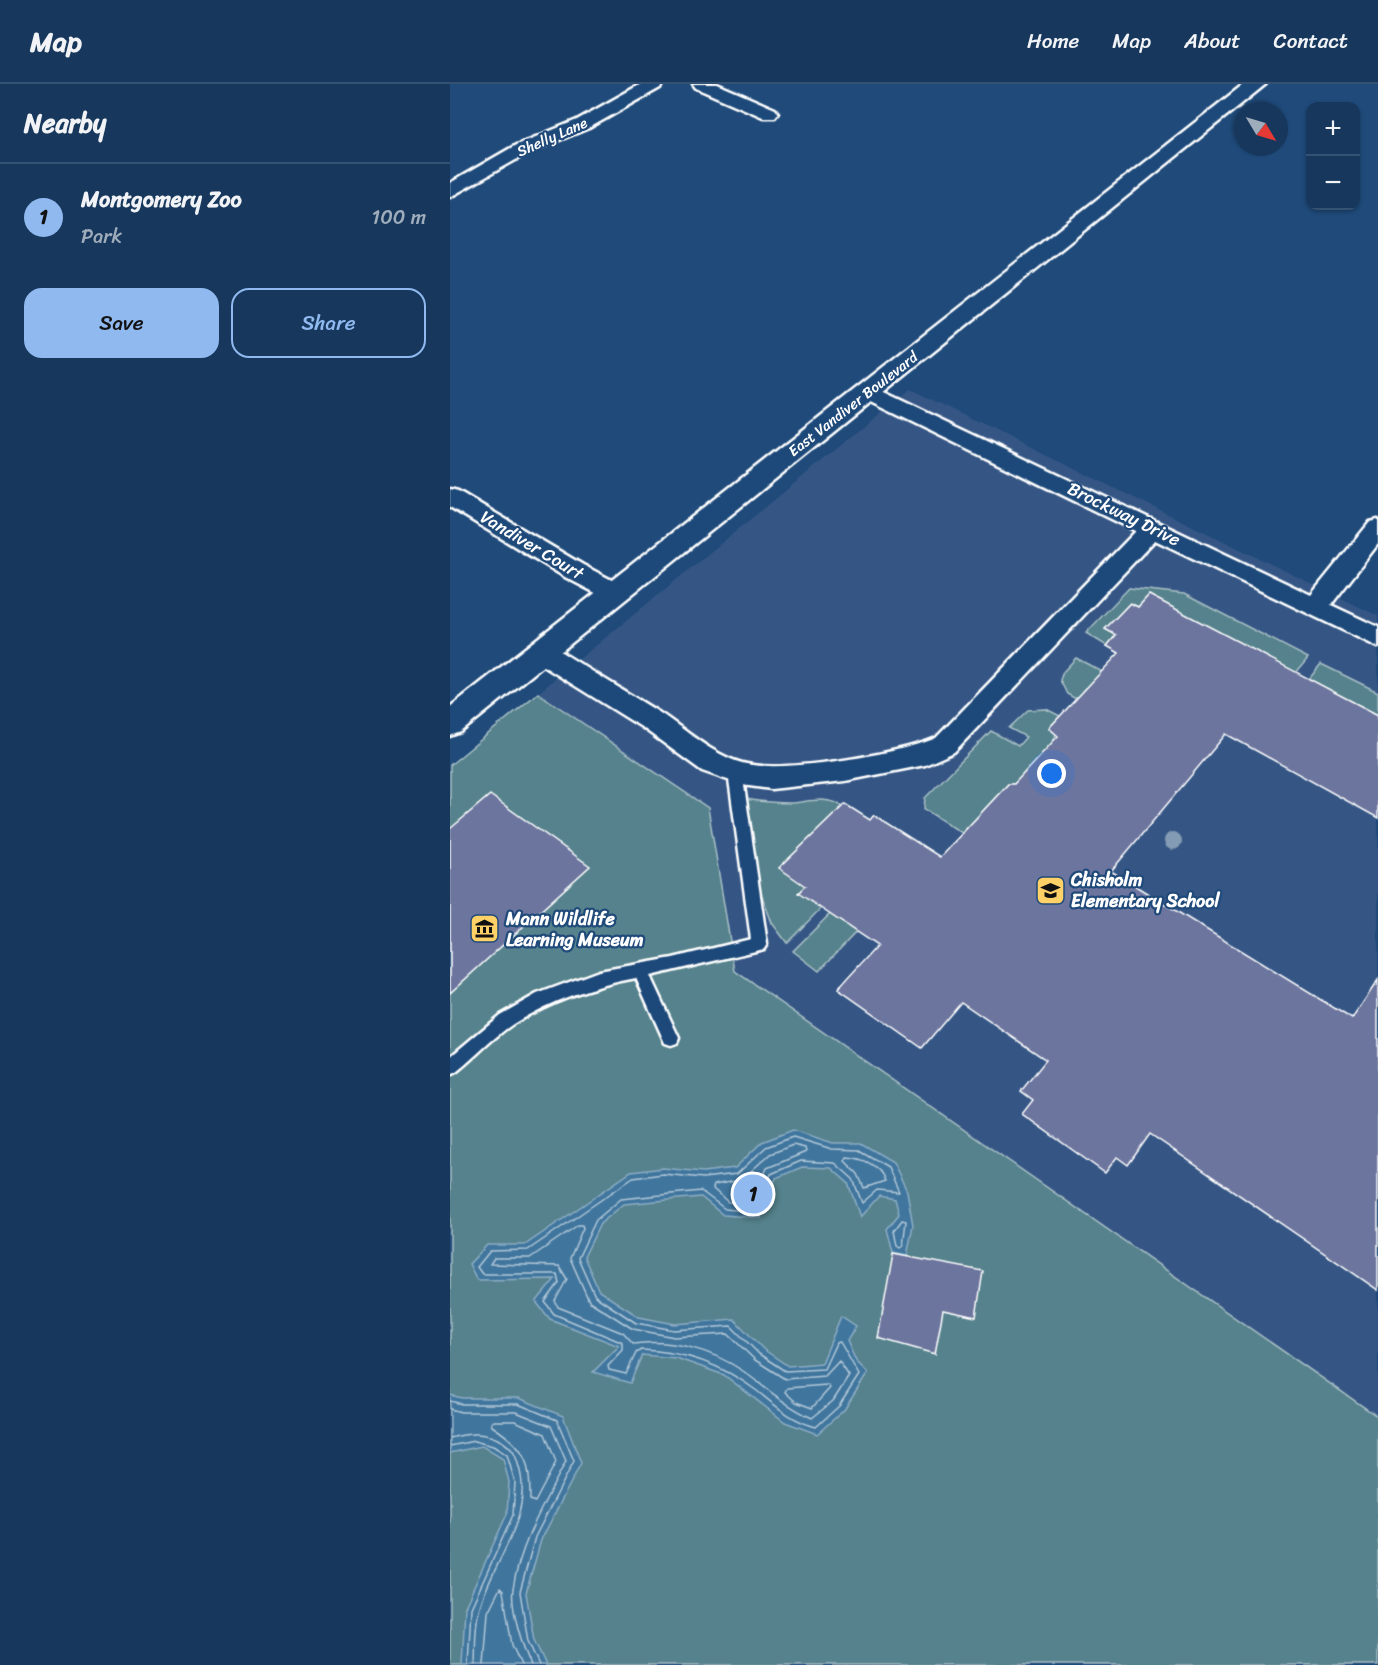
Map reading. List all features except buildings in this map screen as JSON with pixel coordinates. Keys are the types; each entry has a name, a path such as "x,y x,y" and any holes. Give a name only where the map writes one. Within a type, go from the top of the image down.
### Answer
{"street":[{"name":"Shelly Lane","path":"450,191 522,149 583,124 654,84"},
{"path":"702,84 769,112"},
{"name":"East Vandiver Boulevard","path":"450,724 1255,84"},
{"name":"Brockway Drive","path":"868,392 1378,638"},
{"name":"Vandiver Court","path":"450,496 573,571 616,593"},
{"path":"541,652 652,721 712,764 735,772 771,778 845,770 925,754 945,745 1152,528"},
{"path":"1315,608 1378,528"}],"lane":[{"path":"450,1067 506,1020 543,999 599,978 759,944 735,772"},
{"path":"640,970 671,1038"}],"shaded area":[{"name":"Chisholm Elementary School","path":"910,389 1378,616 1378,1417 735,971 708,808 538,693"}],"green space":[{"path":"1129,588 1184,594 1308,658 1275,699 1149,595 1138,607 1130,603 1105,629 1116,635 1107,646 1086,633"},
{"path":"1076,658 1110,676 1095,693 1086,688 1076,699 1067,694 1060,680 1063,672"},
{"path":"1321,664 1378,692 1378,715 1309,679"},
{"path":"538,693 708,808 735,971 1378,1417 1378,1665 450,1665 450,765"},
{"path":"1046,709 1060,716 1049,728 1056,734 1053,742 1014,784 1008,784 962,833 924,809 925,798 991,731 1018,746 1026,737 1009,728 1028,710"},
{"path":"746,799 785,803 824,800 843,807 805,886 821,908 787,943 772,923 761,893"},
{"path":"830,914 856,932 819,971 793,951"}],"water":[{"path":"793,1130 833,1143 861,1143 893,1162 907,1191 913,1225 907,1256 893,1253 887,1229 899,1214 895,1199 879,1196 860,1217 848,1183 831,1168 802,1167 776,1178 761,1218 723,1215 701,1197 624,1204 600,1224 584,1257 599,1291 639,1317 675,1324 734,1319 763,1349 788,1366 822,1363 841,1316 856,1326 847,1341 856,1361 868,1373 844,1410 817,1434 785,1422 724,1375 676,1358 642,1355 630,1383 593,1372 619,1346 550,1319 536,1302 555,1279 477,1280 469,1264 487,1245 525,1245 631,1172 663,1168 703,1172 735,1168 762,1142"},
{"path":"450,1395 462,1398 519,1398 563,1416 581,1463 541,1540 526,1593 534,1640 546,1665 462,1665 465,1607 507,1514 509,1482 503,1459 482,1446 450,1453"}],"place":[{"name":"Chisholm Elementary School","path":"1050,890"},
{"name":"Mann Wildlife Learning Museum","path":"485,929"},
{"name":"Montgomery Zoo","path":"753,1194"}]}
